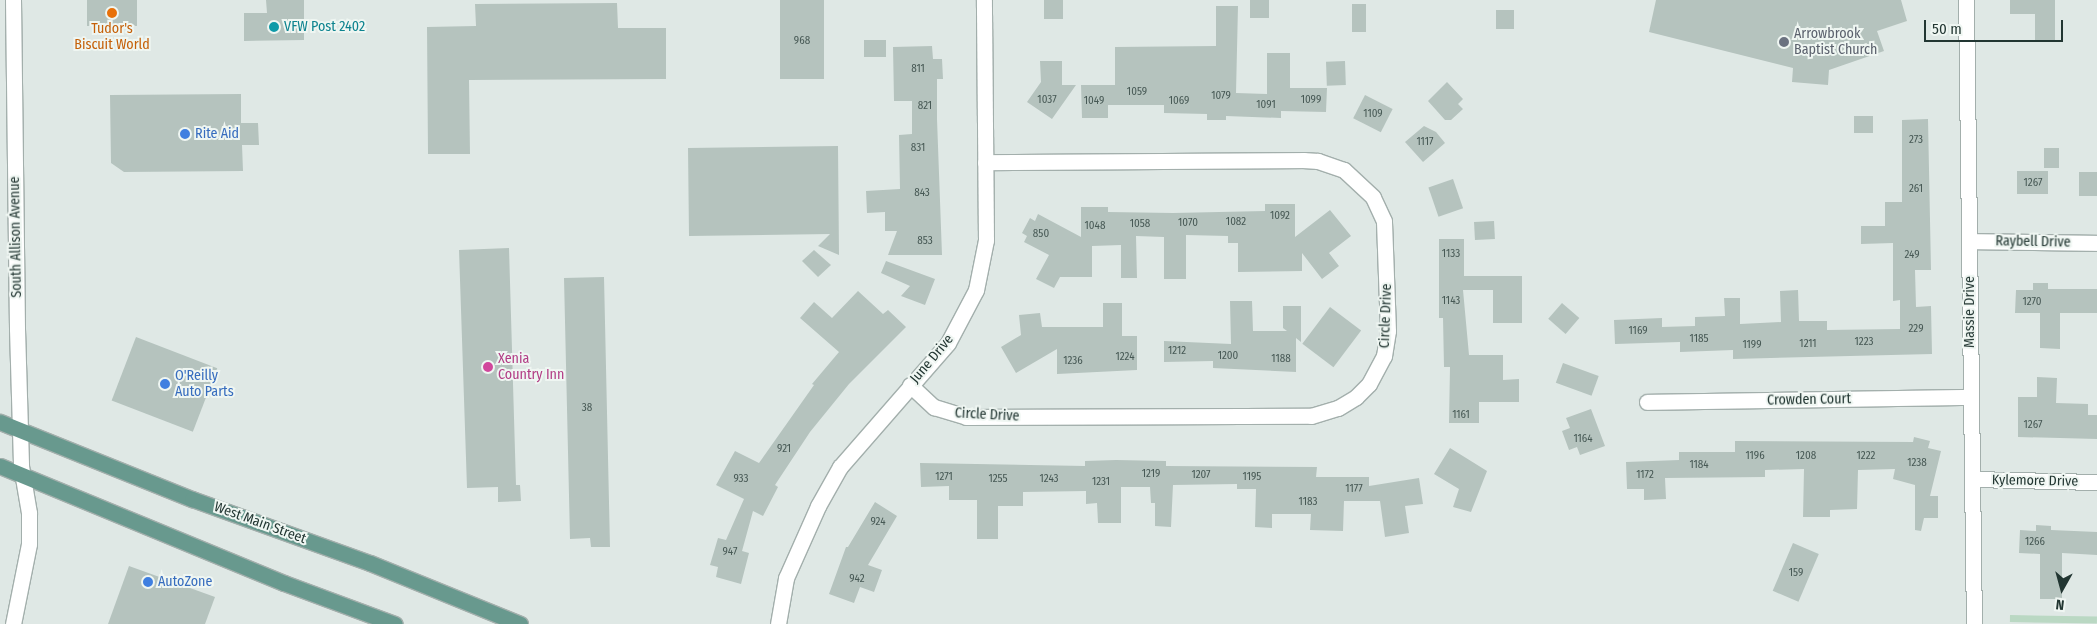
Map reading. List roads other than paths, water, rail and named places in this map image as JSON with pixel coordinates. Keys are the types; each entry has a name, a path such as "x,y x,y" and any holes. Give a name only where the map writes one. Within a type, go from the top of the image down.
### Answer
{"main road":[{"name":"West Main Street","path":"0,422 192,499 370,563 520,624"},
{"path":"0,466 284,583 395,624"}],"street":[{"name":"South Allison Avenue","path":"13,0 16,329 23,474 29,513 29,544 13,624"},
{"name":"June Drive","path":"778,624 786,578 818,506 840,467 948,343 976,290 986,240 984,0"},
{"name":"Massie Drive","path":"1966,0 1974,624"},
{"name":"Circle Drive","path":"910,385 934,407 966,417 1311,416 1338,408 1356,397 1369,384 1384,356 1388,331 1385,228 1373,197 1344,170 1318,161 1303,160 985,162"},
{"name":"Raybell Drive","path":"1970,241 2097,243"},
{"name":"Crowden Court","path":"1647,402 1970,398"},
{"name":"Kylemore Drive","path":"1973,479 2097,482"}],"place":[{"name":"Tudor's Biscuit World","path":"112,13"},
{"name":"VFW Post 2402","path":"274,27"},
{"name":"Arrowbrook Baptist Church","path":"1784,42"},
{"name":"Rite Aid","path":"185,134"},
{"name":"Xenia Country Inn","path":"488,367"},
{"name":"O'Reilly Auto Parts","path":"165,384"},
{"name":"AutoZone","path":"148,582"}]}
